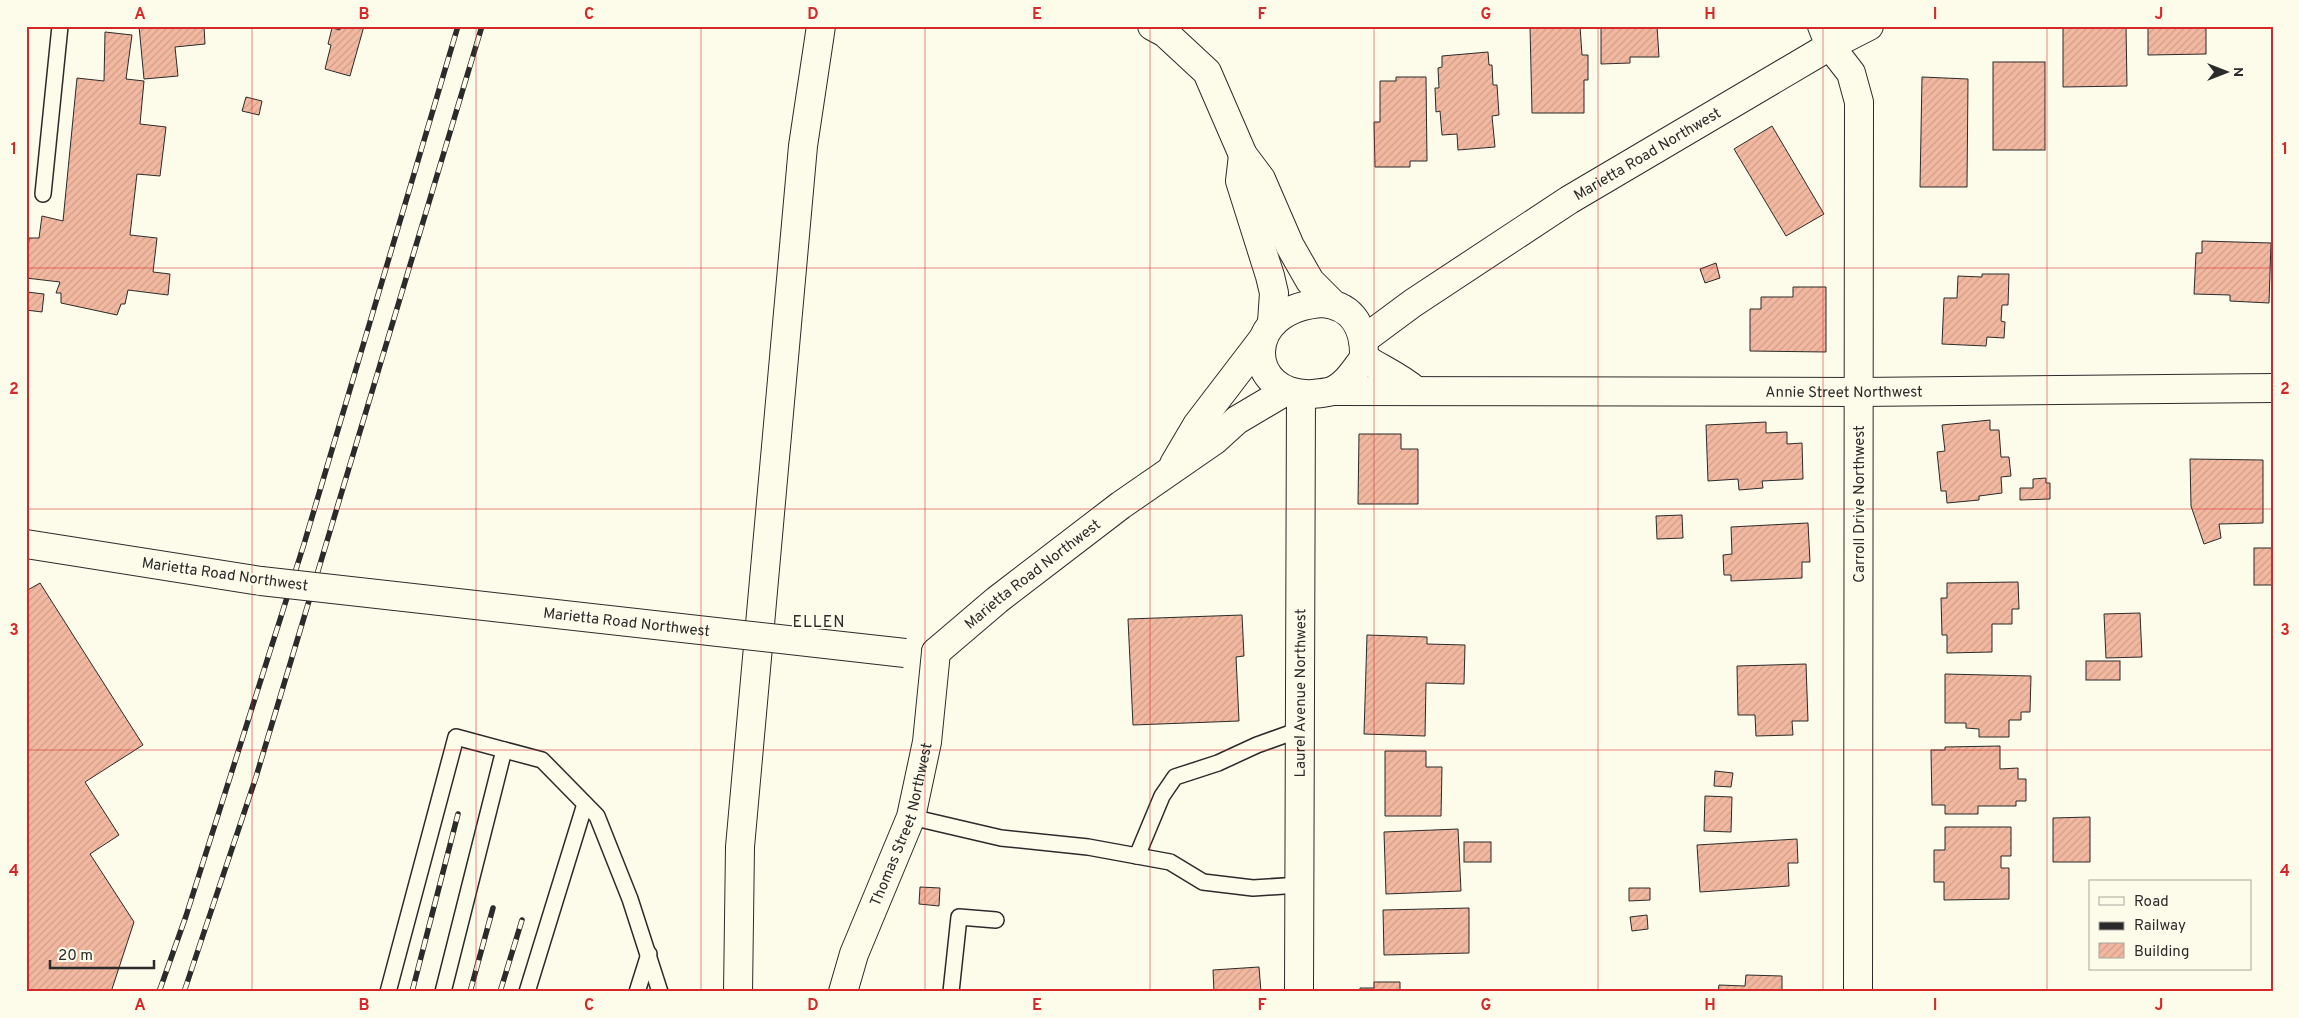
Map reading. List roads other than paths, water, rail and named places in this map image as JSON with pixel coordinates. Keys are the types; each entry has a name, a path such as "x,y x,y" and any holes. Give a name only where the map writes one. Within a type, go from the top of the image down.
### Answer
{"street":[{"path":"738,992 740,847 803,146 821,26"},
{"path":"1152,26 1165,33 1207,72 1243,154 1261,179 1290,246 1310,281 1342,309 1361,330 1363,349 1349,378 1332,391 1293,392 1274,382 1265,368 1262,357 1274,293 1240,181 1243,154"},
{"name":"Marietta Road Northwest","path":"1363,349 1431,291 1568,200 1826,36 1869,26"},
{"name":"Carroll Drive Northwest","path":"1826,36 1851,73 1859,102 1858,992"},
{"name":"Marietta Road Northwest","path":"1342,309 1431,291"},
{"path":"1267,331 1291,309 1306,304 1342,309"},
{"name":"Marietta Road Northwest","path":"1169,472 1197,425 1267,331"},
{"path":"1363,349 1385,372 1405,381 1415,390"},
{"name":"Annie Street Northwest","path":"1332,391 1859,392 2273,388"},
{"name":"Marietta Road Northwest","path":"26,544 261,581 905,653 936,652 997,600 1121,505 1215,440 1237,420 1271,398 1293,392"},
{"name":"Laurel Avenue Northwest","path":"1293,392 1299,730 1299,992"},
{"name":"Thomas Street Northwest","path":"847,990 854,954 911,817 927,742 936,652"}],"lane":[{"path":"43,194 60,26"},
{"path":"1138,856 1162,796 1175,777 1299,730"},
{"path":"388,992 456,738 542,760 597,816 630,899 660,992"},
{"path":"442,992 504,750"},
{"path":"527,992 585,804"},
{"path":"911,817 1001,838 1088,847 1170,862 1203,882 1254,888 1299,885"},
{"path":"951,992 959,917 996,920"},
{"path":"637,992 649,954"}],"railway":[{"path":"159,992 186,916 304,544 458,26"},
{"path":"184,992 256,777 482,26"},
{"path":"412,992 458,814"},
{"path":"470,992 493,908"},
{"path":"500,992 522,920"}],"district":[{"name":"ELLEN","path":"819,621"}]}
